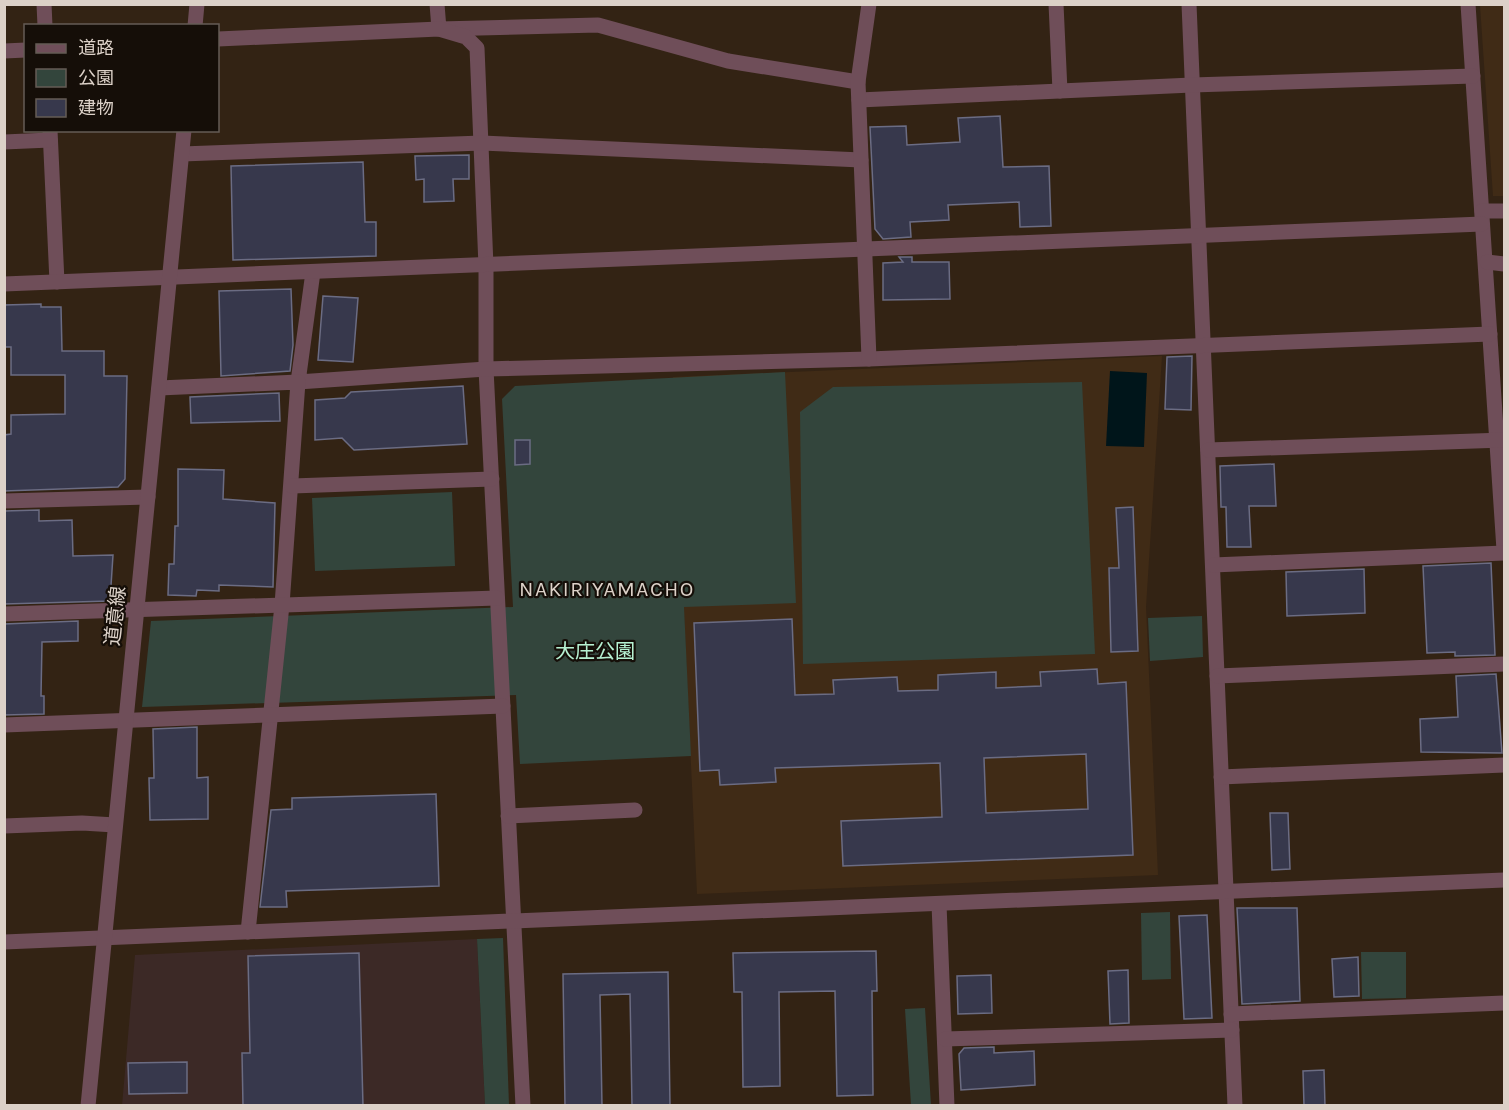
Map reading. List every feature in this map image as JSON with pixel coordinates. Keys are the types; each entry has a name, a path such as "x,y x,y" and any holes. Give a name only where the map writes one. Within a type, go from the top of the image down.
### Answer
{"street":[{"path":"44,4 45,24"},
{"path":"195,24 197,4"},
{"path":"437,4 439,29"},
{"path":"869,4 858,82 869,359"},
{"path":"1056,4 1060,91"},
{"path":"1189,4 1235,1106"},
{"path":"1213,565 1504,551 1501,440 1490,334 1468,4"},
{"path":"219,39 439,29 598,25 728,61 858,82"},
{"path":"439,29 466,37 477,48 486,266 486,369 523,1106"},
{"path":"4,51 24,50"},
{"path":"859,100 1192,85 1473,76"},
{"name":"道意線","path":"88,1106 184,132"},
{"path":"4,142 50,135 57,282"},
{"path":"182,154 482,143 861,160"},
{"path":"4,285 1199,238 1482,218 1504,211"},
{"path":"1487,262 1504,264"},
{"path":"248,932 282,605 298,382 313,272"},
{"path":"159,388 298,382 486,369 869,359 1490,334"},
{"path":"1208,450 1501,440"},
{"path":"292,486 492,479"},
{"path":"4,501 148,497"},
{"path":"4,614 497,598"},
{"path":"1217,676 1504,664"},
{"path":"4,725 125,718 502,706"},
{"path":"1221,777 1504,765"},
{"path":"508,816 635,810"},
{"path":"4,826 82,823 115,825"},
{"path":"4,942 1504,880"},
{"path":"939,904 947,1106"},
{"path":"1232,1014 1504,1003"},
{"path":"945,1039 1232,1030"}],"shaded area":[{"path":"1480,5 1504,5 1504,196 1493,196"},
{"path":"1162,356 1146,607 1158,875 697,894 673,377"},
{"path":"1110,371 1147,373 1144,447 1106,446"},
{"path":"477,939 485,1105 122,1106 135,955"}],"green space":[{"name":"大庄公園","path":"785,372 796,603 684,607 691,756 520,764 516,695 142,707 151,621 513,607 502,399 515,386"},
{"path":"1082,382 1095,654 803,664 800,412 833,387"},
{"path":"452,492 455,566 315,571 312,498"},
{"path":"1202,616 1203,657 1150,661 1148,618"},
{"path":"1170,912 1171,979 1142,980 1141,913"},
{"path":"503,938 509,1105 485,1105 477,939"},
{"path":"1361,952 1406,952 1406,998 1362,999"},
{"path":"925,1008 931,1105 911,1105 905,1009"}],"building":[{"path":"1000,116 1003,167 1049,166 1051,226 1020,227 1019,202 948,205 949,220 910,222 911,237 883,239 875,229 870,127 906,126 907,145 960,142 958,118"},
{"path":"469,155 469,179 453,179 454,201 424,202 424,179 416,180 415,156"},
{"path":"363,162 365,222 376,222 376,256 233,260 231,166"},
{"path":"899,257 912,257 912,262 949,262 950,299 883,300 883,263 903,262"},
{"path":"291,289 293,345 290,371 221,376 219,291"},
{"path":"323,296 358,298 353,362 318,360"},
{"path":"41,304 41,307 61,307 62,351 104,351 104,376 127,376 125,479 118,487 4,491 4,435 11,434 11,415 65,414 65,375 11,375 11,347 4,347 4,305"},
{"path":"1192,356 1191,410 1165,409 1167,357"},
{"path":"463,386 467,444 354,450 342,438 315,440 315,400 345,398 351,392"},
{"path":"279,393 280,421 191,423 190,397"},
{"path":"515,440 530,440 530,464 515,465"},
{"path":"1274,464 1276,506 1249,506 1251,547 1227,547 1226,507 1221,507 1220,466"},
{"path":"178,469 224,470 223,499 275,503 273,587 219,585 219,591 197,590 196,596 168,595 169,564 174,564 175,526 178,526"},
{"path":"1133,507 1138,651 1111,652 1109,568 1119,568 1116,508"},
{"path":"39,510 39,521 72,520 73,556 113,555 110,601 4,604 4,511"},
{"path":"1491,563 1495,655 1455,656 1455,652 1427,653 1423,566"},
{"path":"1364,569 1365,613 1287,616 1286,572"},
{"path":"792,619 795,695 834,694 833,680 897,677 898,691 938,690 938,675 996,672 996,688 1041,686 1040,672 1097,669 1098,684 1126,682 1133,855 843,866 841,821 942,817 940,763 775,768 776,782 720,785 719,770 700,771 694,623","holes":["1086,754 1088,809 986,813 984,758"]},
{"path":"78,621 78,641 42,642 41,696 44,696 44,714 4,715 4,624"},
{"path":"1496,674 1502,753 1421,752 1420,719 1458,717 1456,676"},
{"path":"197,727 197,778 208,777 208,819 150,820 149,778 154,778 153,729"},
{"path":"436,794 439,886 286,891 287,907 260,907 271,810 292,809 292,798"},
{"path":"1270,813 1288,813 1290,869 1272,870"},
{"path":"1237,908 1297,908 1300,1001 1242,1004"},
{"path":"1207,915 1212,1018 1184,1019 1179,916"},
{"path":"876,951 877,991 872,991 873,1095 837,1096 835,991 779,992 780,1086 743,1087 742,992 734,992 733,953"},
{"path":"359,953 363,1106 243,1106 242,1053 250,1053 248,956"},
{"path":"1358,957 1359,996 1334,997 1332,959"},
{"path":"1128,970 1129,1023 1110,1024 1108,971"},
{"path":"668,972 670,1106 632,1106 630,994 600,995 602,1106 565,1106 563,974"},
{"path":"991,975 992,1013 958,1014 957,976"},
{"path":"994,1047 994,1053 1034,1051 1035,1085 961,1090 959,1054 964,1048"},
{"path":"187,1062 187,1093 129,1094 128,1063"},
{"path":"1324,1070 1325,1106 1304,1106 1303,1071"}],"district":[{"name":"NAKIRIYAMACHO","path":"607,589"}]}
